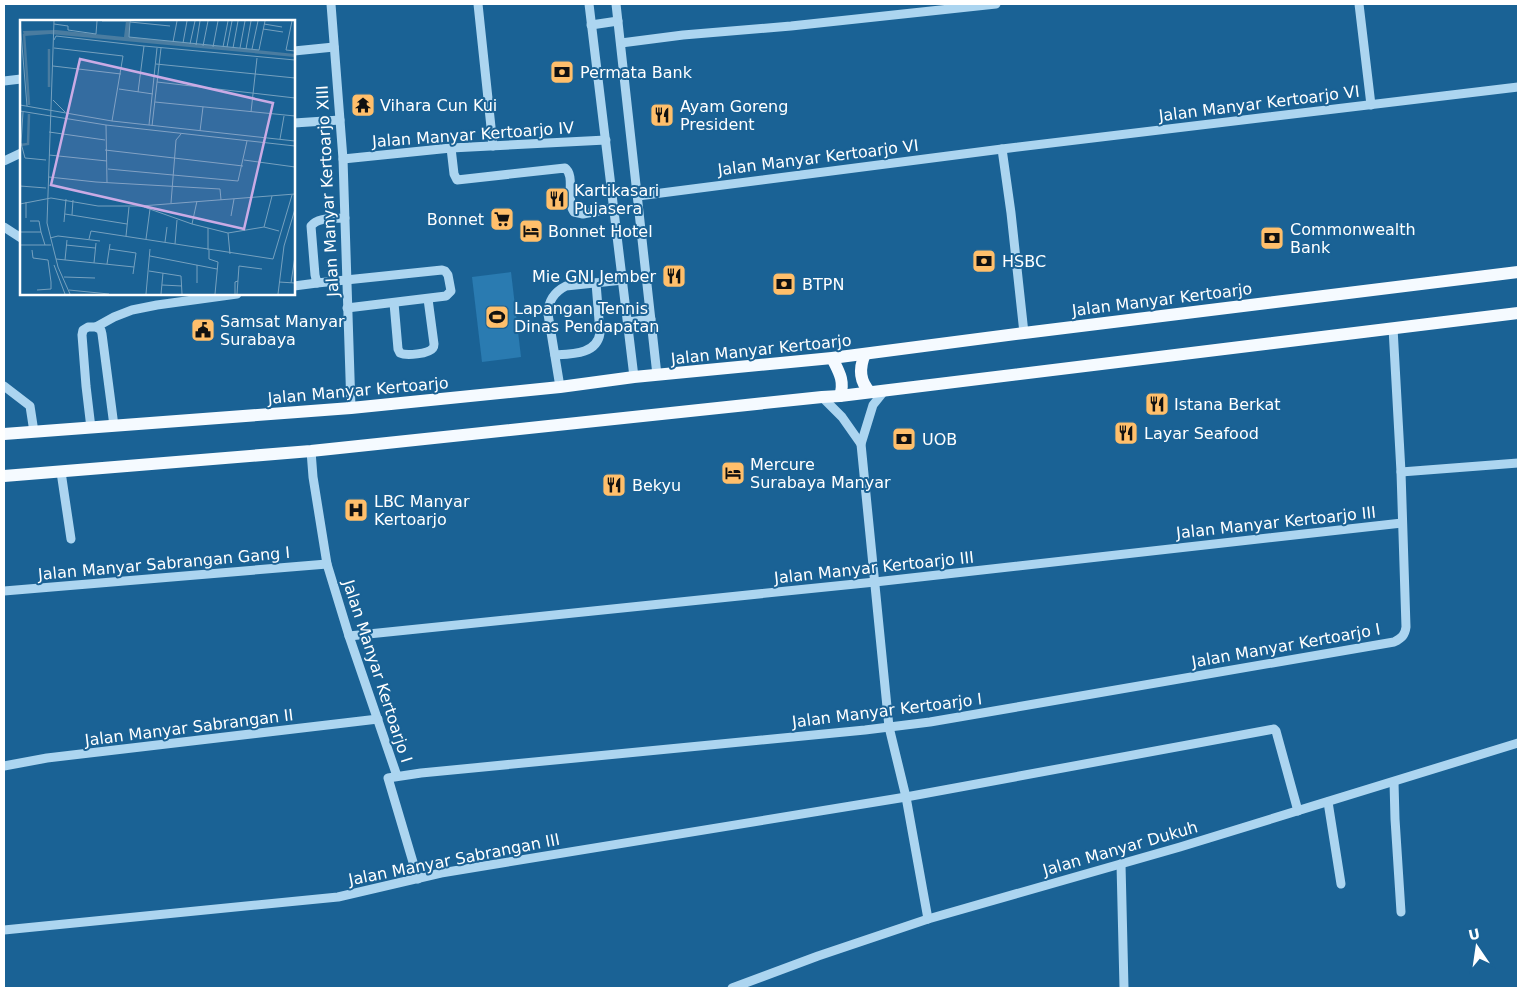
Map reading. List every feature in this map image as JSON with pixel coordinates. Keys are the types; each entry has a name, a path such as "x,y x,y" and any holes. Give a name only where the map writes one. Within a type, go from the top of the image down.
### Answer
{"main road":[{"name":"Jalan Manyar Kertoarjo","path":"6,434 351,408 560,387 634,377 832,358 1518,272"},
{"path":"4,476 311,451 840,396 1518,312"},
{"path":"865,354 861,372 863,384 870,392"},
{"path":"832,358 843,382 840,396"}],"street":[{"name":"Jalan Manyar Kertoarjo XIII","path":"331,4 343,159 351,408"},
{"path":"478,4 493,146"},
{"path":"589,4 634,377"},
{"path":"616,4 657,375"},
{"path":"621,43 683,35 791,26 996,4"},
{"path":"1359,4 1371,105"},
{"path":"592,25 618,21"},
{"path":"295,51 334,47"},
{"path":"4,81 20,79"},
{"name":"Jalan Manyar Kertoarjo VI","path":"638,196 1002,149 1518,87"},
{"path":"295,123 340,120"},
{"name":"Jalan Manyar Kertoarjo IV","path":"343,159 451,148 606,140"},
{"path":"451,148 454,174 457,180 564,168 567,169 570,175 570,202 574,212 583,214 614,208"},
{"path":"1002,149 1024,333"},
{"path":"4,161 20,153"},
{"path":"317,283 311,226 318,220 345,218"},
{"path":"4,227 20,237"},
{"path":"295,286 442,270 448,275 450,291 446,296 347,308"},
{"path":"560,387 548,314 551,300 558,291 566,286 623,280"},
{"path":"555,355 582,352 593,347 598,340 600,333 596,283"},
{"path":"91,428 86,386 83,330 88,327 96,327 132,310 230,295"},
{"path":"394,302 398,349 405,356 429,351 433,348 428,299"},
{"path":"628,322 651,319"},
{"path":"96,327 101,330 102,334 114,426"},
{"name":"Jalan Manyar Kertoarjo I","path":"311,451 313,477 327,564 349,636 397,776 888,727 940,720 1394,642 1401,639 1405,634 1406,627 1401,472 1393,328"},
{"path":"4,386 30,406 34,432"},
{"path":"885,390 874,405 861,444 888,727 906,796 928,919"},
{"path":"822,397 842,417 861,444"},
{"path":"1401,472 1518,463"},
{"path":"61,472 71,539"},
{"name":"Jalan Manyar Kertoarjo III","path":"349,636 875,582 1402,523"},
{"name":"Jalan Manyar Sabrangan Gang I","path":"4,591 327,564"},
{"name":"Jalan Manyar Sabrangan II","path":"4,766 47,758 378,719"},
{"name":"Jalan Manyar Sabrangan III","path":"4,930 338,897 441,873 906,796 1274,729 1298,811"},
{"name":"Jalan Manyar Dukuh","path":"732,988 818,956 928,919 1121,864 1518,743"},
{"path":"397,776 388,778 418,878"},
{"path":"1394,782 1401,912"},
{"path":"1328,802 1341,884"},
{"path":"1121,864 1124,988"}],"shaded area":[{"name":"Lapangan Tennis Dinas Pendapatan","path":"511,272 521,357 482,362 472,277"}],"place":[{"name":"Permata Bank","path":"562,72"},
{"name":"Vihara Cun Kui","path":"363,105"},
{"name":"Ayam Goreng President","path":"662,115"},
{"name":"Kartikasari Pujasera","path":"557,199"},
{"name":"Bonnet","path":"502,219"},
{"name":"Bonnet Hotel","path":"531,231"},
{"name":"Commonwealth Bank","path":"1272,238"},
{"name":"HSBC","path":"984,261"},
{"name":"Mie GNI Jember","path":"674,276"},
{"name":"BTPN","path":"784,284"},
{"name":"Lapangan Tennis Dinas Pendapatan","path":"497,317"},
{"name":"Samsat Manyar Surabaya","path":"203,330"},
{"name":"Istana Berkat","path":"1157,404"},
{"name":"Layar Seafood","path":"1126,433"},
{"name":"UOB","path":"904,439"},
{"name":"Mercure Surabaya Manyar","path":"733,473"},
{"name":"Bekyu","path":"614,485"},
{"name":"LBC Manyar Kertoarjo","path":"356,510"}]}
